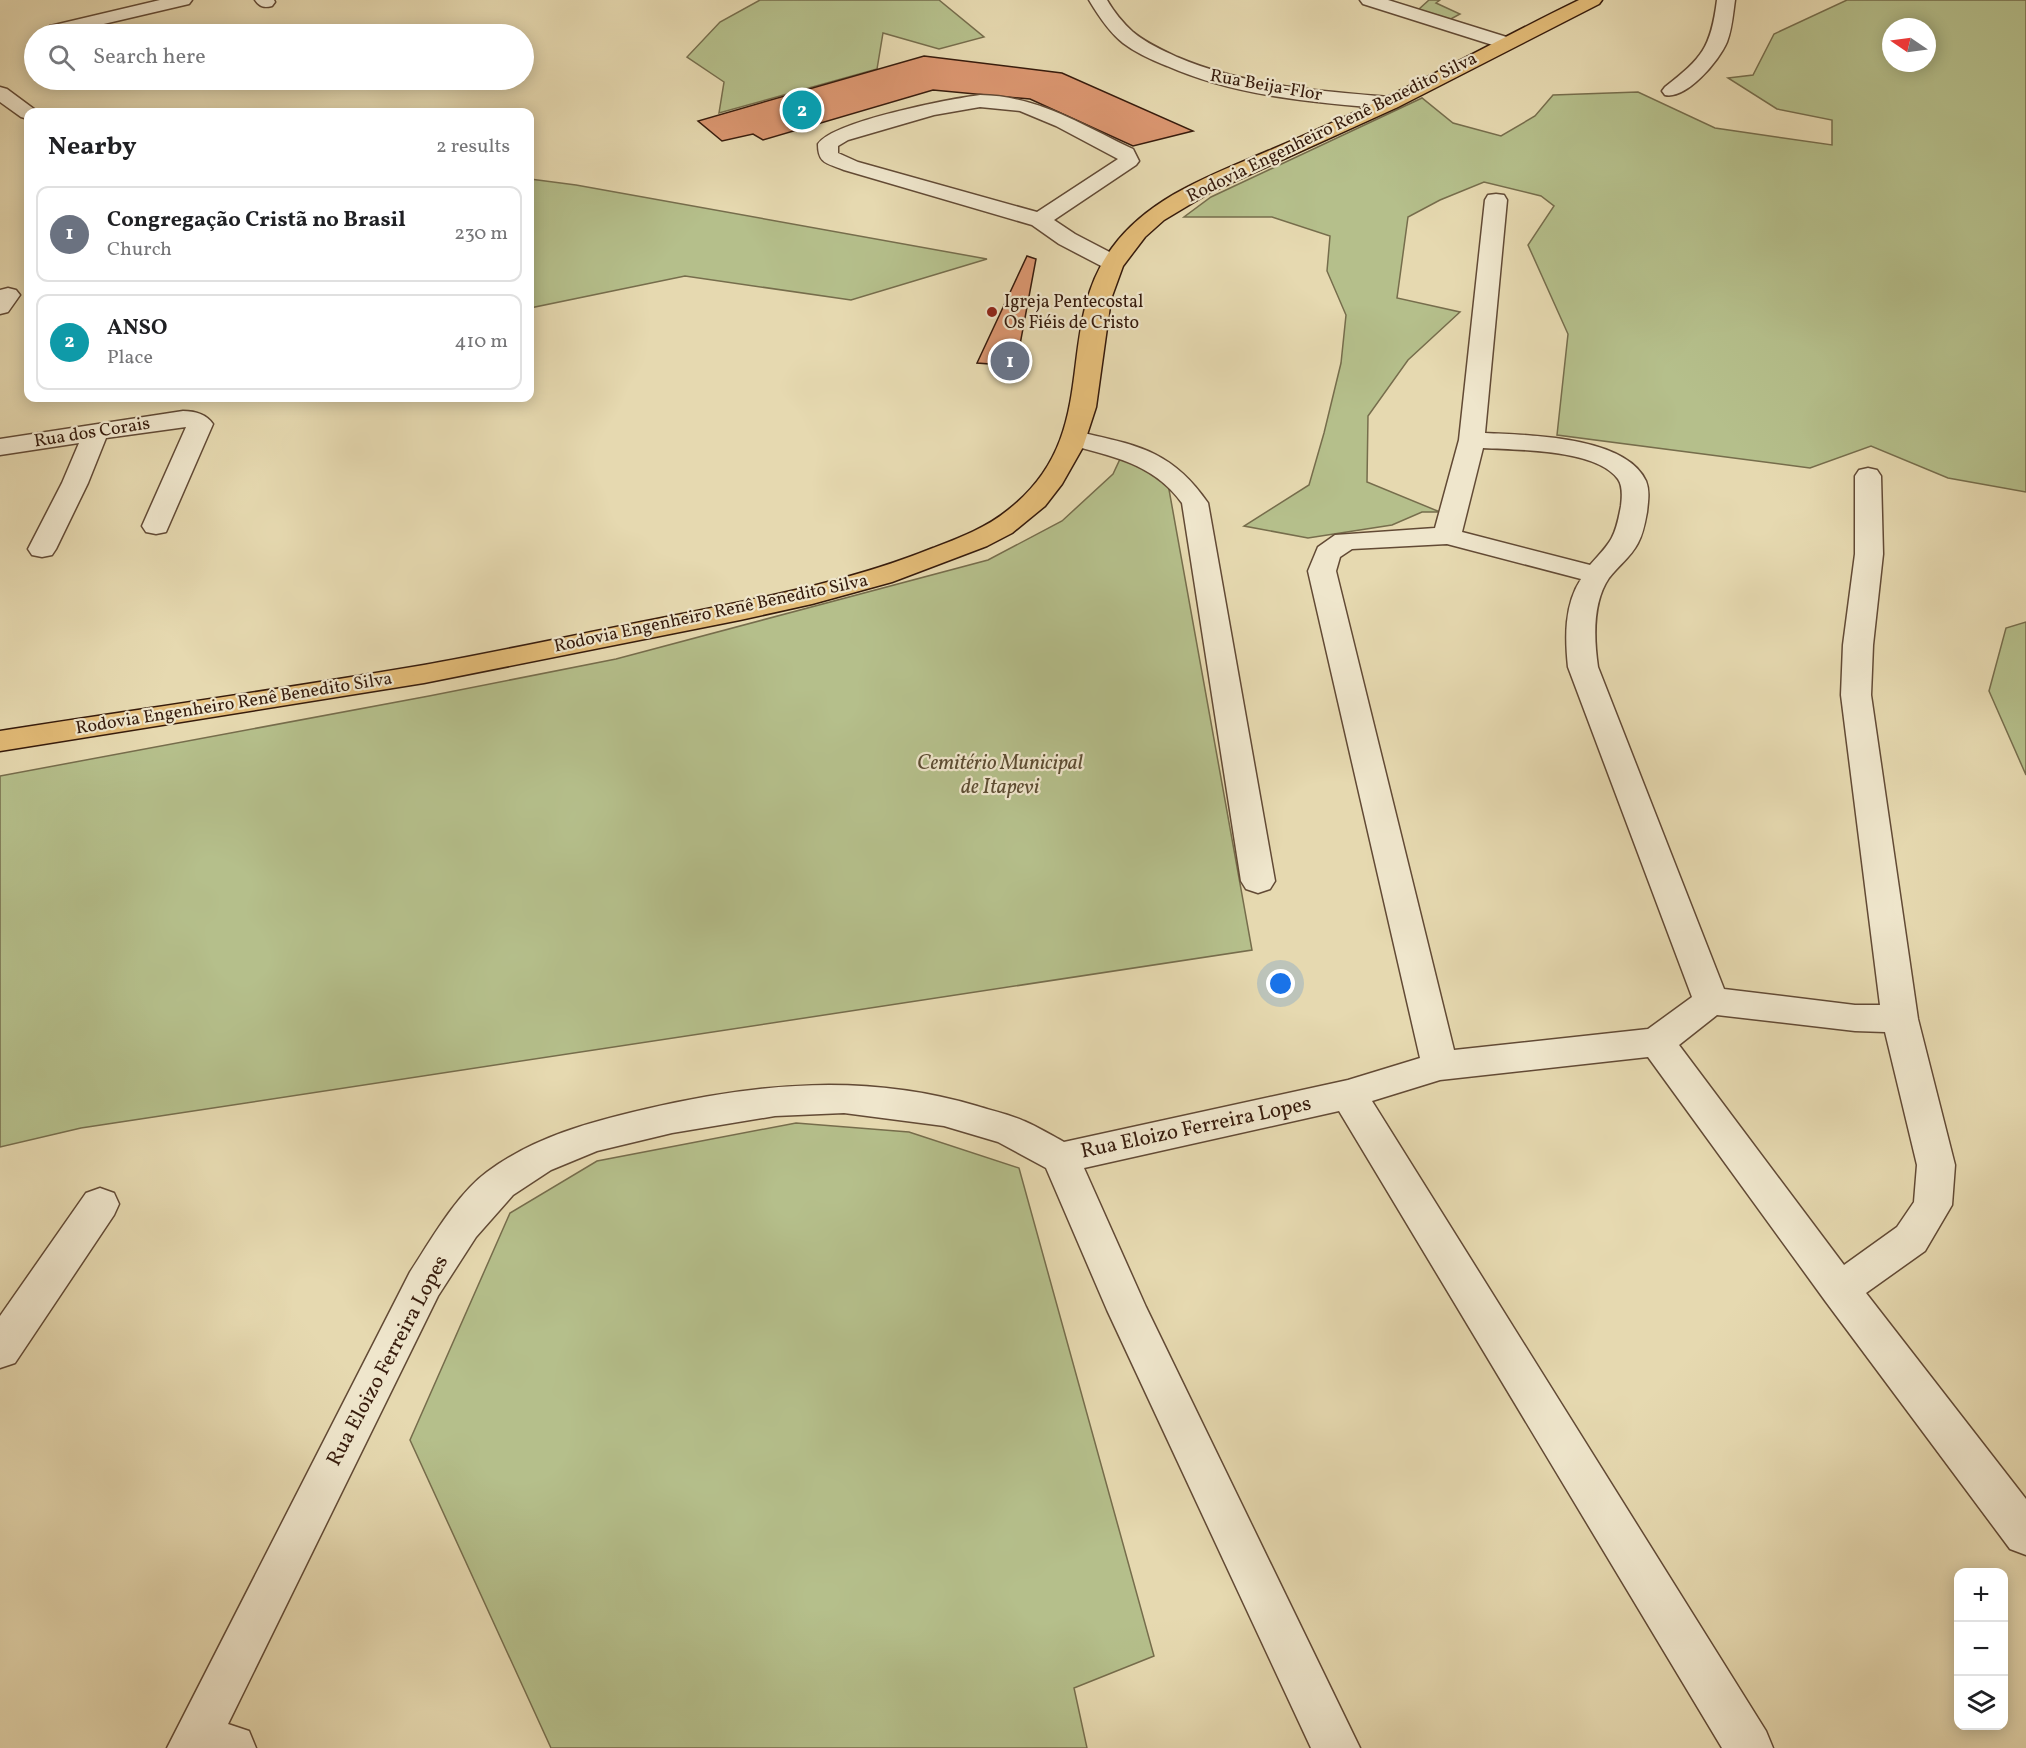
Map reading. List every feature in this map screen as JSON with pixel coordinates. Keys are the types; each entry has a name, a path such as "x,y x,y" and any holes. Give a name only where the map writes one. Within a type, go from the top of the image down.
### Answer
{"main road":[{"name":"Rodovia Engenheiro Renê Benedito Silva","path":"0,741 223,707 483,663 795,600 923,564 1003,526 1036,499 1060,469 1075,439 1087,392 1097,308 1107,273 1122,248 1146,224 1184,199 1232,174 1390,103 1582,2"}],"street":[{"path":"82,24 183,0"},
{"name":"Rua Beija-Flor","path":"1098,0 1108,17 1127,37 1183,68 1248,86 1295,94 1390,103"},
{"path":"1369,0 1506,44"},
{"path":"1672,91 1711,58 1719,42 1726,0"},
{"path":"0,93 24,110"},
{"path":"1040,220 1129,161 1126,153 1025,106 995,102 968,102 933,110 841,136 828,144 828,156 851,166 1040,220 1067,239 1113,263"},
{"path":"1447,536 1472,440 1496,200"},
{"name":"Rua dos Corais","path":"0,447 191,419 200,424 156,526"},
{"path":"42,549 75,483 96,432"},
{"path":"1075,439 1118,449 1157,463 1174,474 1195,503 1258,881"},
{"path":"1472,440 1541,444 1580,451 1611,460 1630,476 1636,497 1630,528 1623,545 1596,575 1586,600 1581,631 1583,667 1712,1001"},
{"path":"1840,1290 1911,1239 1933,1205 1936,1165 1900,1019 1856,695 1858,645 1869,554 1867,507 1869,476"},
{"path":"1440,1066 1322,571 1328,553 1346,541 1447,536 1596,575"},
{"path":"1900,1019 1855,1018 1712,1001 1657,1042 1840,1290 2026,1534"},
{"name":"Rua Eloizo Ferreira Lopes","path":"206,1747 424,1284 462,1225 499,1184 538,1158 591,1137 672,1118 775,1101 844,1098 944,1111 1010,1131 1061,1158 1348,1094 1440,1066 1657,1042"},
{"path":"1348,1094 1749,1748"},
{"path":"1061,1158 1127,1310 1336,1748"},
{"path":"0,1350 100,1204"}],"green space":[{"path":"760,0 939,0 984,37 939,49 883,33 877,69 719,113 724,82 687,57 720,22"},
{"path":"1429,0 1440,0 1436,3 1460,14 1449,20 1418,10"},
{"path":"1847,0 2026,0 2026,492 1948,478 1871,446 1810,468 1557,435 1568,334 1528,245 1554,206 1541,196 1484,182 1440,200 1408,217 1397,298 1460,312 1408,360 1368,416 1367,482 1440,512 1422,512 1392,525 1308,538 1244,526 1309,485 1341,363 1346,315 1327,271 1330,236 1272,217 1184,217 1211,197 1422,98 1453,123 1501,136 1535,116 1553,95 1638,92 1715,128 1832,145 1832,120 1777,109 1728,78 1753,75 1774,34"},
{"path":"534,180 576,185 987,259 851,300 685,276 534,307"},
{"name":"Cemitério Municipal de Itapevi","path":"1121,457 1144,465 1168,484 1252,950 81,1128 0,1147 0,776 616,659 988,560 1062,521 1113,474"},
{"path":"2026,622 2026,775 1989,691 2006,628"},
{"path":"796,1123 909,1132 1019,1168 1154,1656 1074,1688 1087,1748 551,1748 410,1440 510,1213 597,1161"}],"building":[{"path":"924,56 1062,73 1193,131 1133,146 1030,99 933,90 763,140 753,134 722,141 698,121"},
{"path":"1027,256 1036,259 1016,366 977,363"}],"place":[{"name":"ANSO","path":"802,110"},
{"name":"Igreja Pentecostal Os Fiéis de Cristo","path":"992,312"},
{"name":"Congregação Cristã no Brasil","path":"1010,361"}]}
